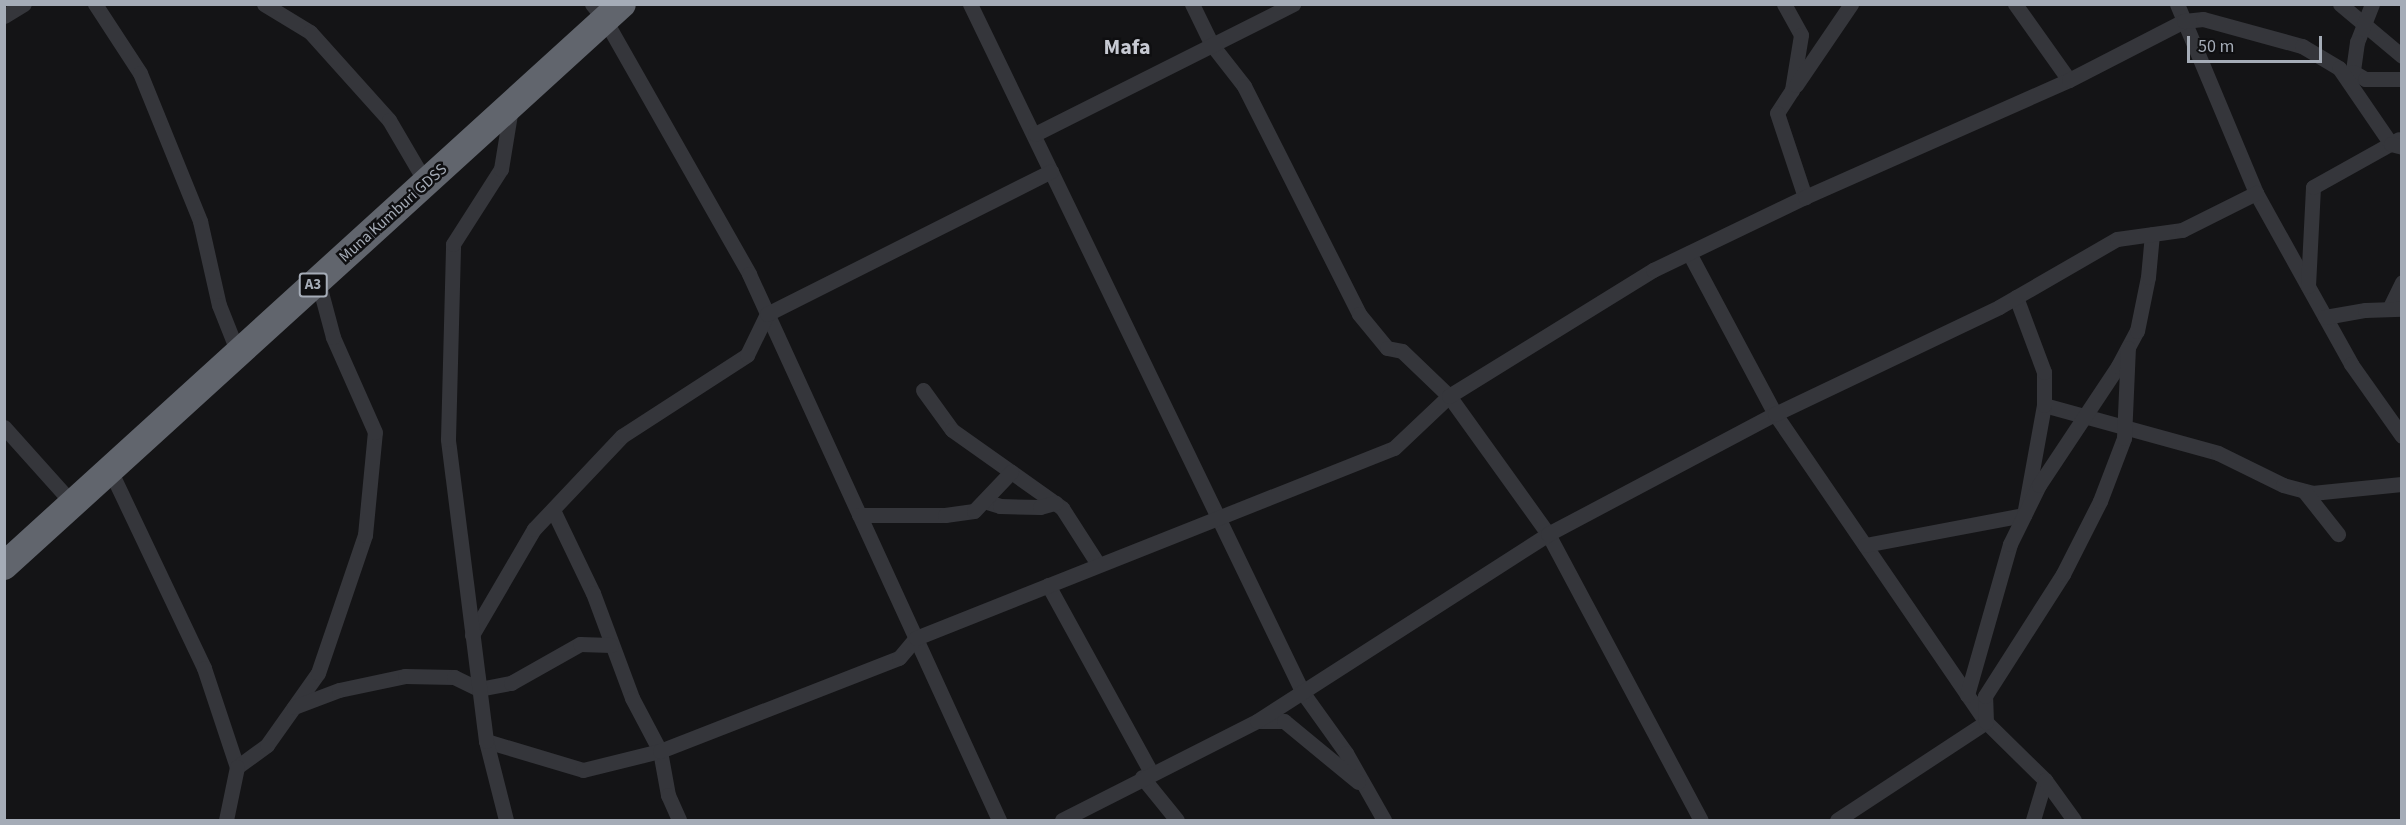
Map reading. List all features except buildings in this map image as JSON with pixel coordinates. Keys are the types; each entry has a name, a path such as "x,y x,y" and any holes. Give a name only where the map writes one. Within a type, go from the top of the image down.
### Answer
{"highway":[{"name":"Muna Kumburi GDSS","path":"4,566 512,105 607,10"}],"street":[{"path":"4,16 24,4"},
{"path":"95,4 140,73 200,221 219,305 238,353"},
{"path":"264,4 310,32 389,120 426,183"},
{"path":"970,4 1035,134 1215,516 1304,693 1368,790 1384,820"},
{"path":"1192,4 1212,45 1244,86 1359,314 1387,348 1402,351 1449,396 1548,534 1701,820"},
{"path":"1035,134 1293,4"},
{"path":"1784,4 1801,35 1792,90"},
{"path":"1805,197 1777,114 1851,4"},
{"path":"2015,4 2069,80"},
{"path":"2177,4 2256,194 2351,364 2402,436"},
{"path":"2340,4 2402,56"},
{"path":"2372,4 2357,42 2353,72 2365,79 2402,79"},
{"path":"607,10 749,274 999,820"},
{"path":"486,741 583,771 660,752 899,658 916,638 1215,516 1394,448 1449,396 1653,270 1805,197 2069,80 2184,21 2203,19 2302,46 2339,68 2399,146 2313,187 2308,286"},
{"path":"506,820 486,741 448,439 453,244 501,169 512,105"},
{"path":"472,635 534,529 622,436 747,355 767,314 1051,171"},
{"path":"1062,820 1257,721 1304,693 1548,534 1775,414 2016,297 2117,239 2182,230 2256,194"},
{"path":"1968,695 2010,544 2039,485 2088,415 2137,331 2148,277 2152,234"},
{"path":"1689,253 1775,414 1986,722 2045,780 2074,820"},
{"path":"237,767 267,745 318,672 365,535 375,432 333,337 318,281"},
{"path":"2325,317 2395,309 2402,282"},
{"path":"2016,297 2044,372 2044,405 2024,515"},
{"path":"1986,722 1984,696 2063,574 2100,501 2125,429 2128,348"},
{"path":"923,390 952,430 1062,508 1098,564"},
{"path":"2044,405 2088,415 2125,429 2218,453 2283,485 2304,491 2402,484"},
{"path":"4,427 73,504"},
{"path":"110,470 204,668 237,767 226,820"},
{"path":"859,515 945,515 974,511 1011,472"},
{"path":"2304,491 2338,534"},
{"path":"984,501 1000,506 1040,507 1055,503"},
{"path":"553,510 593,593 611,645 660,752 668,795 679,820"},
{"path":"1865,545 2024,515"},
{"path":"1048,585 1147,775 1177,820"},
{"path":"294,707 339,690 405,676 454,677 479,689 511,683 580,644 611,645"},
{"path":"1257,721 1284,721 1368,790"},
{"path":"1837,820 1986,722"},
{"path":"2033,820 2045,780"}],"district":[{"name":"Mafa","path":"1127,48"}]}
